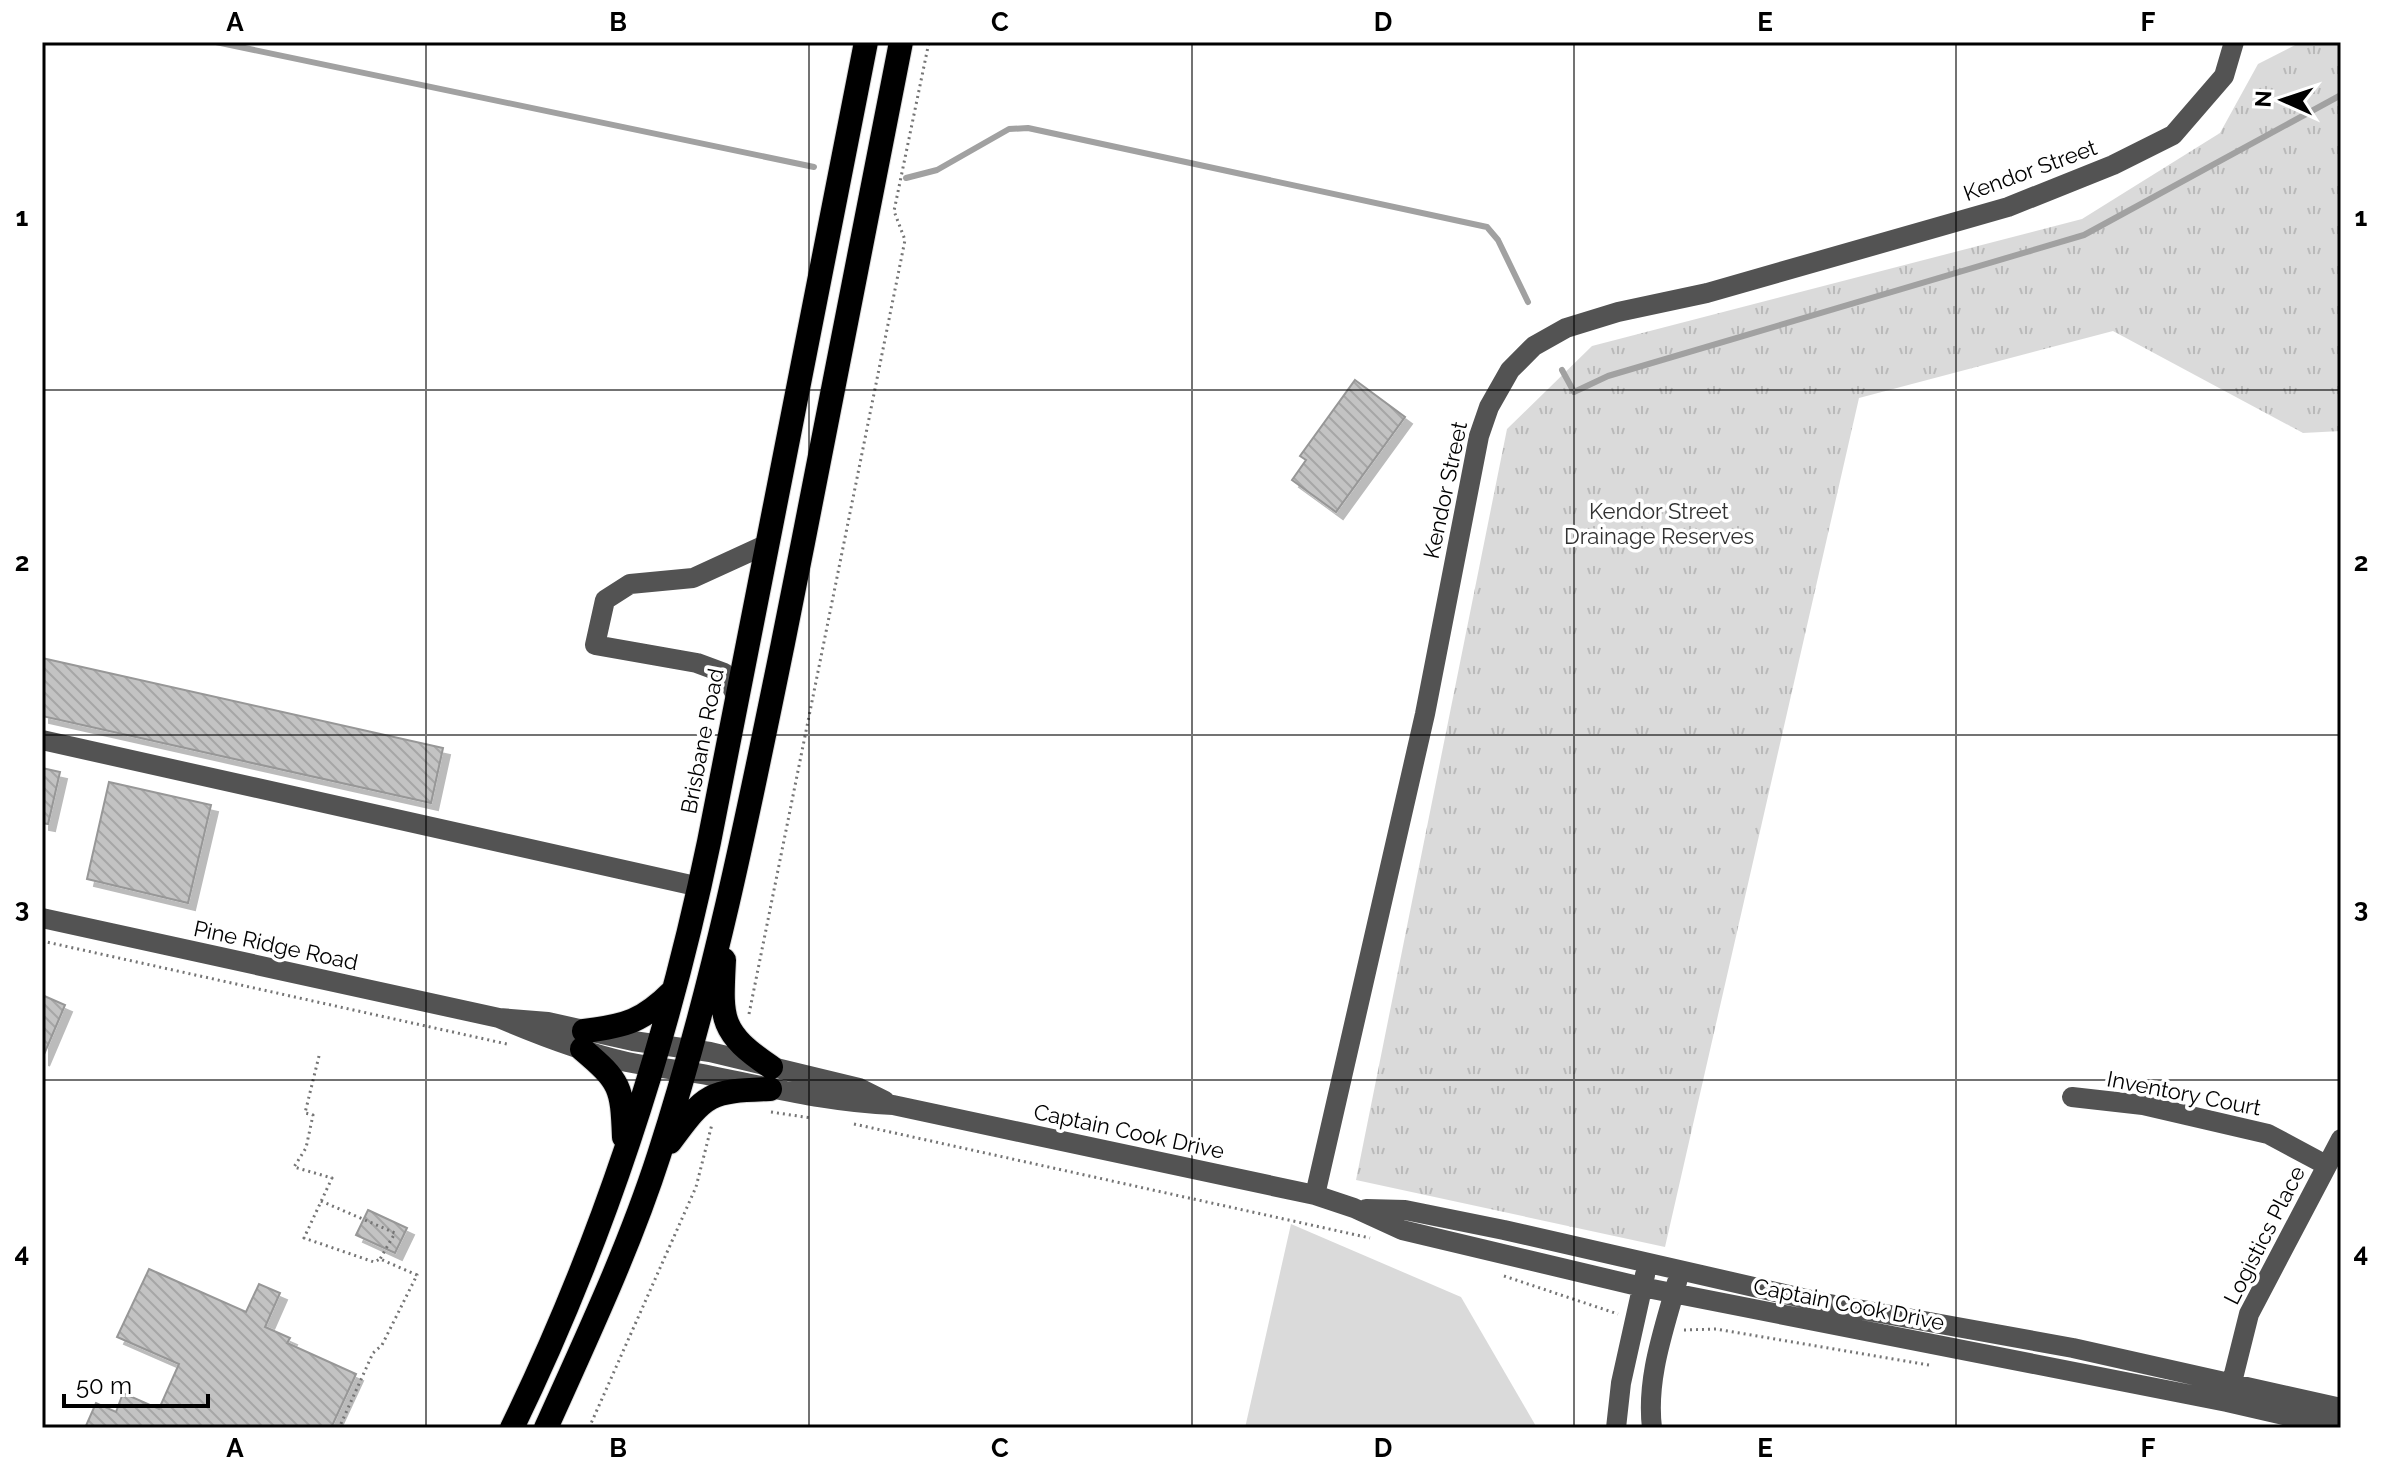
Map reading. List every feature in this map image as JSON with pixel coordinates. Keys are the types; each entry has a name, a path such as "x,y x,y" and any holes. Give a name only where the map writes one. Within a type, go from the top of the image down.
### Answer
{"highway":[{"name":"Brisbane Road","path":"512,1428 551,1347 624,1156 700,887 866,42"},
{"path":"546,1428 587,1337 658,1158 727,914 901,42"},
{"path":"658,1158 703,1101 719,1093 770,1089 755,1056 729,1029 722,1005 727,914"},
{"path":"624,1156 619,1089 583,1040 634,1022 650,1013 673,991"}],"street":[{"name":"Kendor Street","path":"1315,1195 1425,714 1479,436 1489,407 1510,370 1534,346 1566,328 1618,312 1707,293 2008,207 2113,165 2173,135 2224,76 2234,42"},
{"path":"737,697 724,673 697,663 595,645 605,600 630,584 693,578 767,544"},
{"path":"42,740 700,887"},
{"name":"Pine Ridge Road","path":"42,918 499,1018 562,1044 583,1040 688,1060"},
{"name":"Captain Cook Drive","path":"688,1060 770,1089 859,1088 893,1105 1315,1195 1354,1208 1402,1230 1674,1294 2229,1392 2341,1408"},
{"name":"Inventory Court","path":"2072,1097 2143,1105 2268,1134 2326,1165"},
{"name":"Logistics Place","path":"2229,1392 2249,1314 2341,1139"},
{"name":"Captain Cook Drive","path":"1354,1208 1405,1210 1824,1303 2073,1348 2229,1392 2341,1428"},
{"path":"1616,1428 1621,1383 1647,1264"},
{"path":"1652,1428 1653,1376 1680,1271"}],"path":[{"path":"729,1029 746,1019 750,1012 905,240 894,211 929,42"},
{"path":"42,941 474,1037"},
{"path":"319,1056 305,1113 313,1115 306,1148 294,1167 332,1178 321,1201 304,1238 374,1262 380,1259 395,1233 321,1201"},
{"path":"770,1089 823,1119"},
{"path":"589,1428 696,1187 714,1112 703,1101"},
{"path":"850,1123 1382,1241"},
{"path":"339,1428 373,1353 382,1345 417,1275 380,1259"},
{"path":"1496,1272 1615,1313"}],"green space":[{"name":"Kendor Street Drainage Reserves","path":"2301,42 2341,42 2341,431 2303,433 2113,331 1859,398 1665,1247 1356,1180 1507,429 1592,346 2082,219 2220,133 2258,64"},
{"path":"1291,1224 1461,1297 1537,1428 1245,1428"}],"building":[{"path":"1355,380 1405,417 1336,512 1292,480 1306,460 1300,456"},
{"path":"42,658 443,748 431,803 42,716"},
{"path":"42,768 60,772 48,824 42,823"},
{"path":"109,782 211,805 188,903 87,879"},
{"path":"42,995 65,1005 42,1059"},
{"path":"368,1210 407,1228 395,1253 356,1235"},
{"path":"149,1269 246,1312 259,1284 280,1293 265,1327 290,1338 287,1343 356,1374 331,1428 85,1428 96,1403 116,1412 123,1393 159,1409 179,1364 117,1337"}],"waterway":[{"path":"216,42 814,167"},
{"path":"1562,370 1574,392 1608,376 2084,235 2341,95"},
{"path":"906,178 937,170 1009,129 1028,128 1487,227 1498,240 1528,302"}]}
